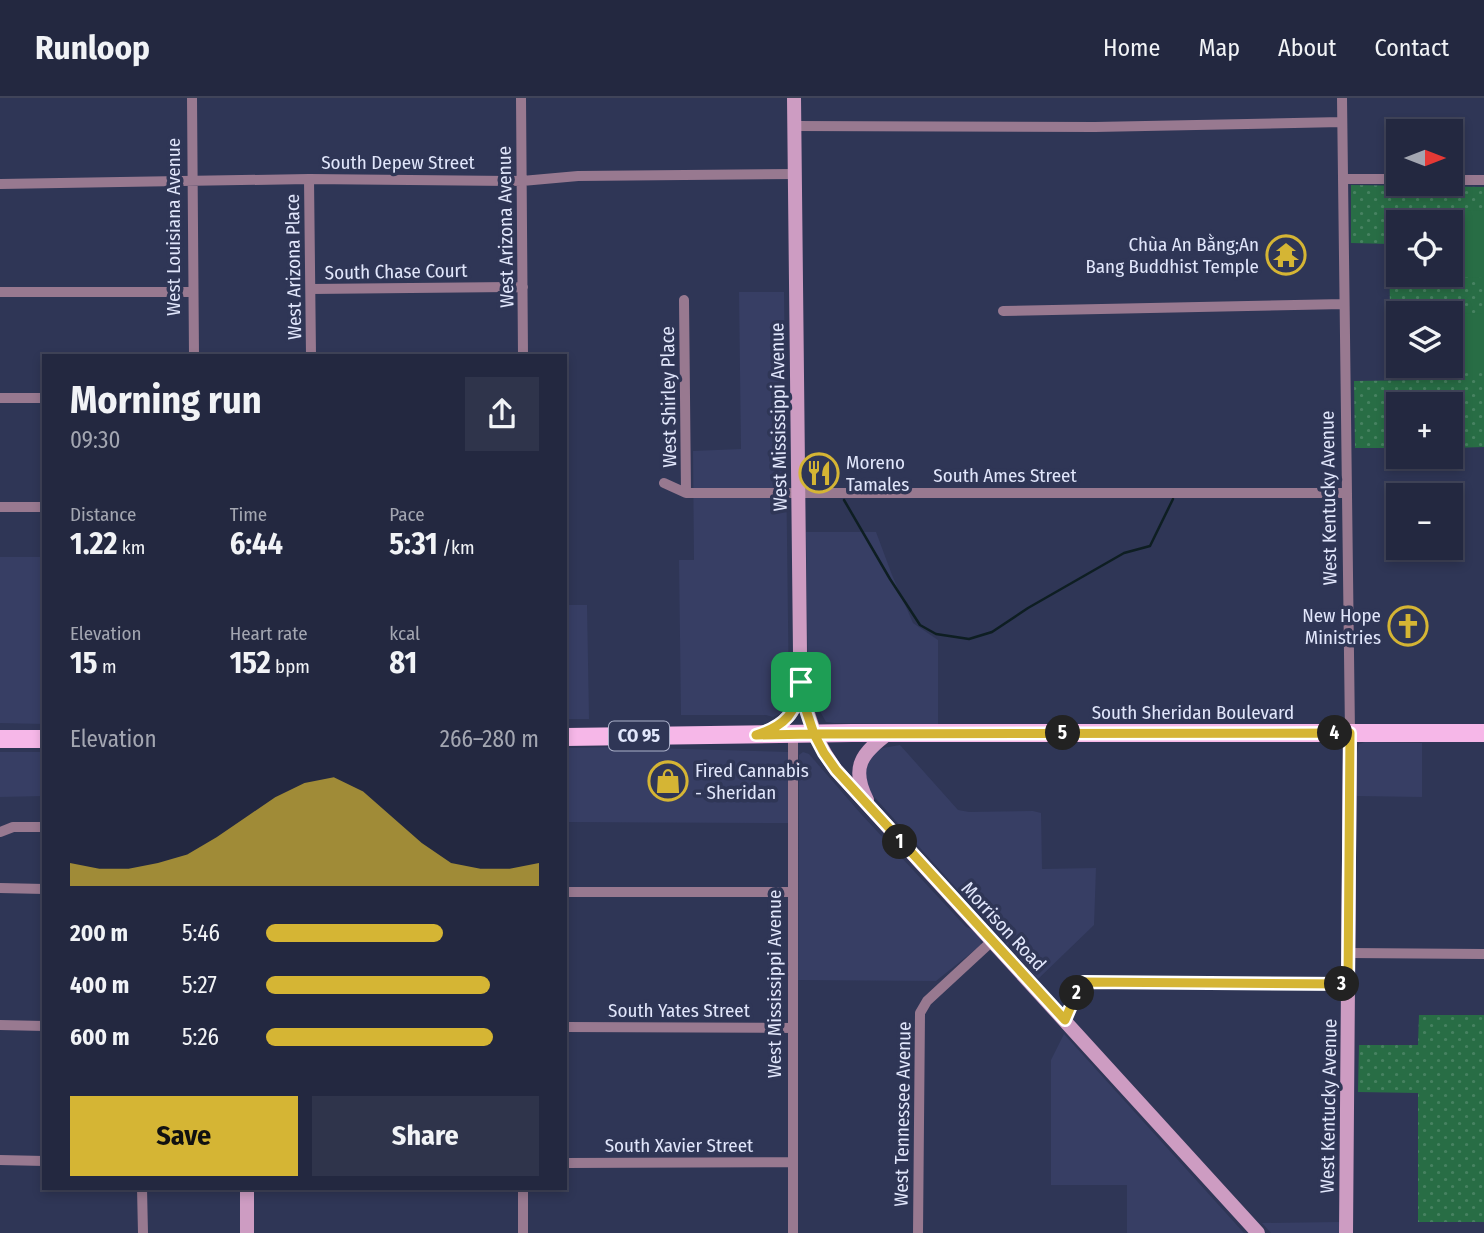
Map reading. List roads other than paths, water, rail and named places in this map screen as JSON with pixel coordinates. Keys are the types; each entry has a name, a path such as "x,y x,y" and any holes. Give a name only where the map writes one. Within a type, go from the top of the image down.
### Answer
{"main road":[{"name":"West Mississippi Avenue","path":"794,98 801,682 805,707 814,734"},
{"path":"756,735 775,728 789,716 797,702 801,682"},
{"path":"874,813 862,787 859,767 866,752 889,733"},
{"name":"South Sheridan Boulevard","path":"567,737 889,733 1484,733"},
{"name":"West Kentucky Avenue","path":"1346,1233 1350,733"},
{"name":"Morrison Road","path":"814,734 836,770 874,813 1258,1233"},
{"path":"0,739 42,739"},
{"path":"247,1190 247,1233"}],"street":[{"name":"West Louisiana Avenue","path":"192,98 194,354"},
{"name":"West Arizona Avenue","path":"521,98 523,354"},
{"name":"West Kentucky Avenue","path":"1342,98 1350,733"},
{"path":"794,126 1095,127 1342,122"},
{"name":"South Depew Street","path":"0,184 309,179 522,181 578,176 795,174"},
{"path":"1343,178 1386,179"},
{"name":"West Arizona Place","path":"309,179 311,354"},
{"path":"1463,180 1484,180"},
{"name":"South Chase Court","path":"311,289 523,287"},
{"path":"0,292 192,292"},
{"name":"West Shirley Place","path":"684,300 686,493"},
{"path":"1003,310 1344,304"},
{"path":"0,398 42,398"},
{"name":"South Ames Street","path":"664,483 686,493 1347,493"},
{"path":"0,507 42,507"},
{"name":"West Mississippi Avenue","path":"793,734 793,1233"},
{"path":"0,832 13,827 42,827"},
{"path":"0,888 42,889"},
{"path":"567,892 793,892"},
{"name":"West Tennessee Avenue","path":"918,1233 920,1013 927,1001 992,941"},
{"path":"1349,953 1484,954"},
{"path":"1065,1020 1084,982 1348,984"},
{"path":"0,1025 42,1026"},
{"name":"South Yates Street","path":"567,1027 793,1028"},
{"path":"0,1160 42,1161"},
{"name":"South Xavier Street","path":"567,1163 793,1162"},
{"path":"142,1190 143,1233"},
{"path":"523,1190 523,1233"}],"waterway":[{"path":"822,462 830,479"},
{"path":"844,500 920,625 936,634 969,639 992,632 1028,608 1124,553 1150,546 1173,499"}],"place":[{"name":"Chùa An Bằng;An Bang Buddhist Temple","path":"1286,255"},
{"name":"Moreno Tamales","path":"819,473"},
{"name":"New Hope Ministries","path":"1408,626"},
{"name":"Fired Cannabis - Sheridan","path":"668,781"}]}
